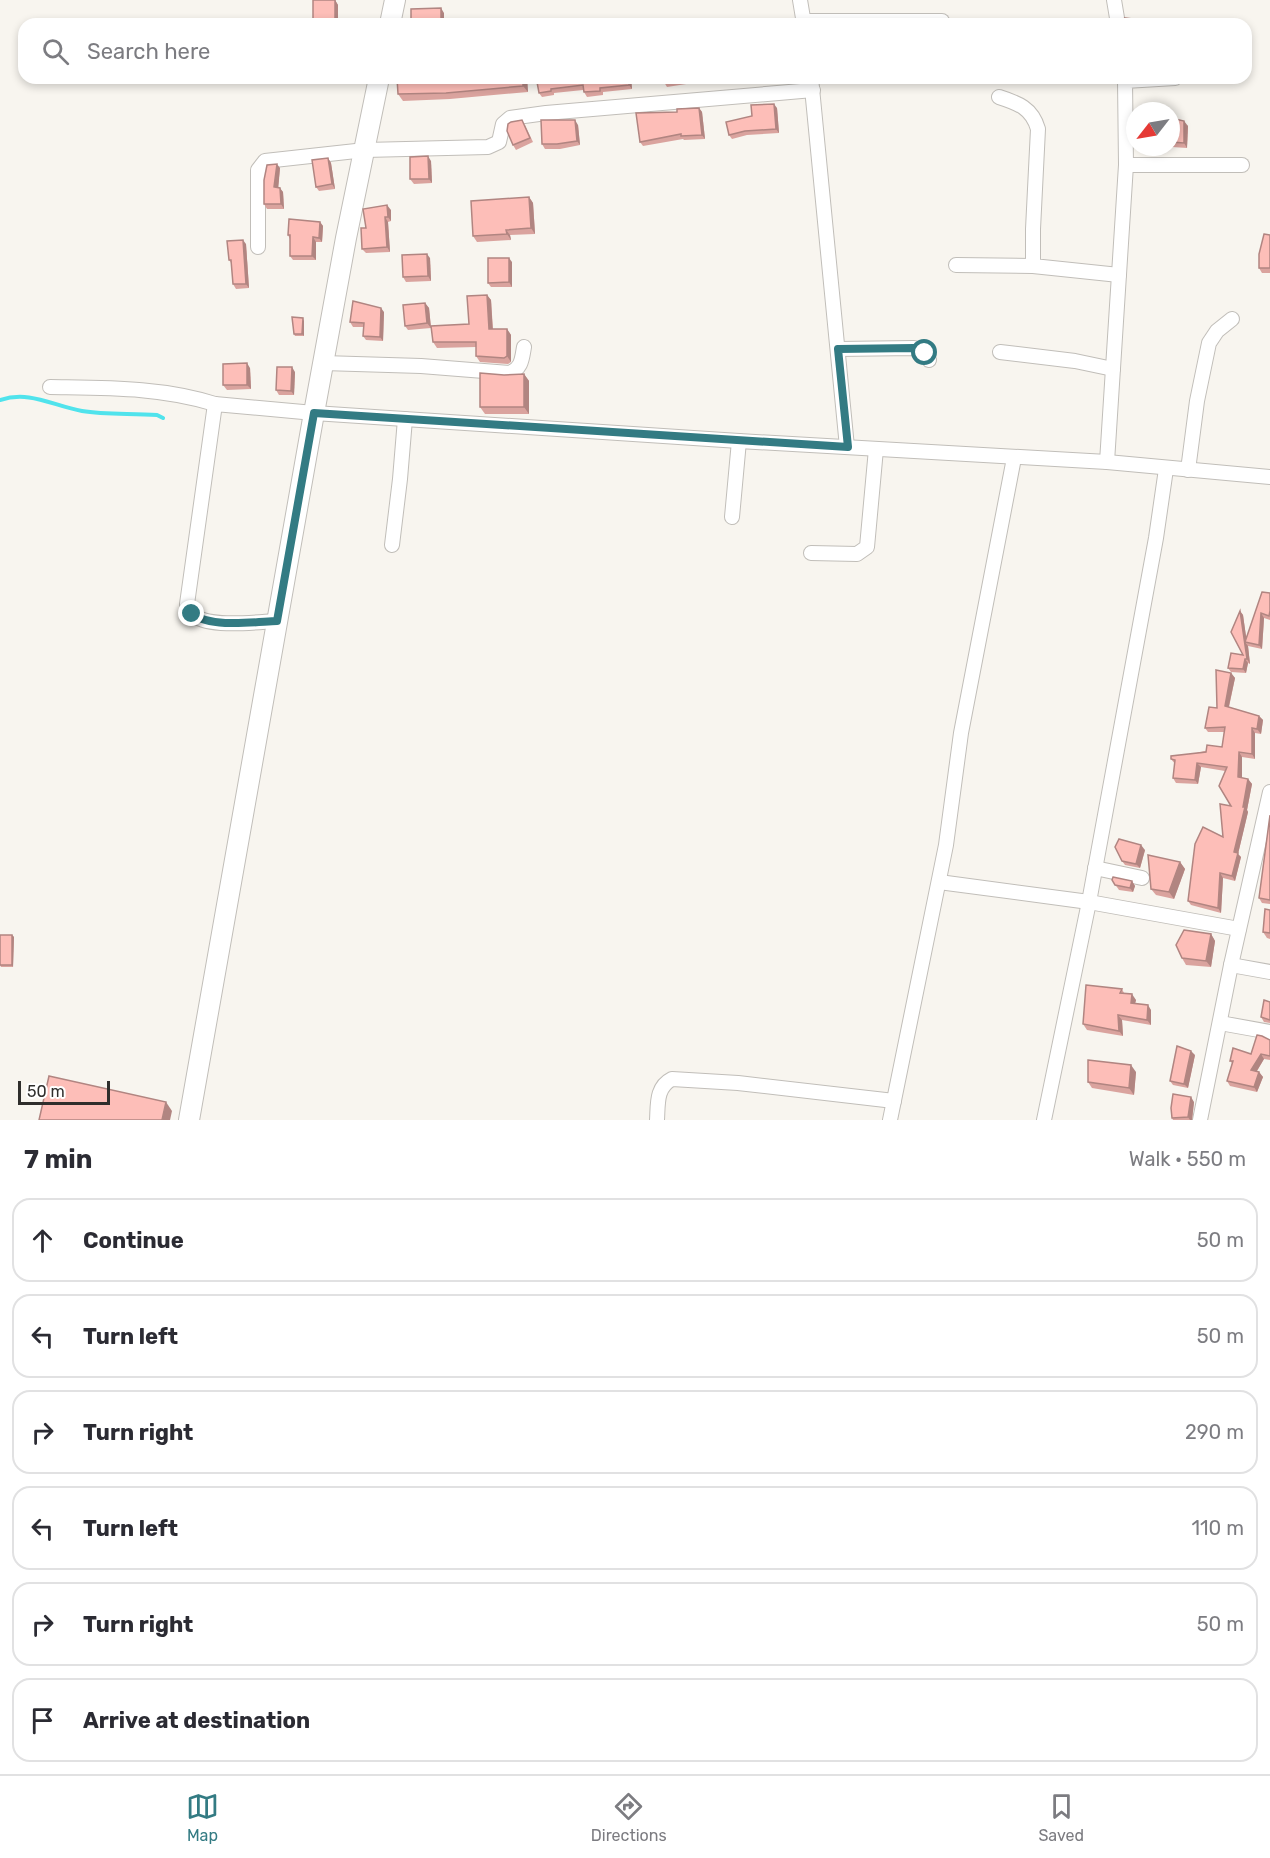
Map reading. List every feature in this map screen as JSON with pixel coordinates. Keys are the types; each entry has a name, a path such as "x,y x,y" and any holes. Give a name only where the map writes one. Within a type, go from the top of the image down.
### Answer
{"street":[{"path":"391,18 394,0"},
{"path":"801,0 803,18"},
{"path":"1114,0 1117,18"},
{"path":"189,1120 323,363 346,238 379,84"},
{"path":"258,248 258,170 262,163 269,160 365,150 488,147 499,142 503,124 510,118 812,84 848,447"},
{"path":"1107,462 1126,165 1125,84"},
{"path":"999,97 1025,107 1032,114 1038,129 1033,266"},
{"path":"1126,165 1242,165"},
{"path":"956,265 1033,266 1119,275"},
{"path":"1188,470 1197,401 1209,344 1217,331 1232,319"},
{"path":"323,363 421,366 504,373 517,369 524,347"},
{"path":"838,349 914,348 924,352 929,360"},
{"path":"1000,352 1075,361 1113,369"},
{"path":"50,387 95,387 177,393 215,404 314,413 1107,462 1270,477"},
{"path":"215,404 187,604 192,614 206,621 277,621"},
{"path":"392,545 405,419"},
{"path":"732,517 739,441"},
{"path":"810,553 857,554 867,547 876,449"},
{"path":"890,1120 939,882 961,733 1014,458"},
{"path":"1044,1120 1089,902 1156,538 1166,469"},
{"path":"1200,1120 1231,965 1270,792"},
{"path":"1095,868 1142,878"},
{"path":"939,882 1089,902 1239,929"},
{"path":"1231,965 1270,972"},
{"path":"1220,1023 1270,1032"},
{"path":"657,1120 660,1091 663,1085 672,1079 738,1083 894,1101"}],"building":[{"path":"313,0 335,0 335,18 313,18"},
{"path":"441,8 441,18 411,18 411,9"},
{"path":"397,84 523,84 523,86 446,93 398,94"},
{"path":"537,84 629,84 600,88 600,91 584,92 583,85 539,93"},
{"path":"774,104 776,129 745,131 729,135 726,122 752,116 751,105"},
{"path":"699,108 702,135 681,136 681,134 640,142 636,113 677,112 677,109"},
{"path":"522,120 530,138 513,145 507,131 508,124"},
{"path":"541,120 575,120 577,141 542,144"},
{"path":"1180,120 1184,121 1184,143 1180,143"},
{"path":"428,156 429,179 410,179 410,157"},
{"path":"328,158 332,184 316,187 312,160"},
{"path":"277,164 274,187 280,188 281,204 264,204 264,180 267,165"},
{"path":"529,197 531,228 506,230 507,234 473,236 471,201"},
{"path":"387,205 388,217 385,217 387,247 362,249 361,228 366,228 363,209"},
{"path":"289,219 320,222 319,238 313,237 312,256 290,256"},
{"path":"1264,234 1270,235 1270,268 1259,268 1259,254"},
{"path":"243,240 246,284 233,284 227,241"},
{"path":"427,254 428,276 403,277 402,255"},
{"path":"488,258 509,258 509,282 488,283"},
{"path":"487,295 489,329 507,329 507,356 504,358 476,356 476,342 433,342 431,326 469,324 467,296"},
{"path":"353,301 381,308 380,337 363,336 364,323 350,322"},
{"path":"425,303 427,323 405,326 403,305"},
{"path":"292,317 303,318 302,334 294,334"},
{"path":"247,363 247,385 223,385 223,364"},
{"path":"277,367 292,367 291,391 276,390"},
{"path":"480,373 524,374 524,407 480,407"},
{"path":"1262,592 1270,593 1270,611 1269,616 1261,613 1259,645 1245,642"},
{"path":"1240,611 1247,659 1245,659 1243,669 1228,668 1231,653 1243,655 1231,632"},
{"path":"1216,670 1231,673 1225,706 1259,716 1257,729 1252,728 1252,754 1239,752 1238,777 1248,779 1243,807 1245,807 1234,852 1238,853 1232,876 1220,873 1218,908 1188,901 1195,844 1203,827 1223,837 1220,804 1231,806 1219,786 1227,767 1197,763 1195,780 1173,778 1175,760 1171,759 1171,756 1206,752 1207,745 1222,747 1225,727 1205,728 1209,707 1217,708"},
{"path":"1270,815 1270,900 1259,898"},
{"path":"1119,839 1141,845 1136,864 1122,861 1115,847"},
{"path":"1148,855 1180,862 1169,892 1151,889"},
{"path":"1113,877 1132,881 1130,888 1115,885"},
{"path":"1265,909 1270,910 1270,933 1263,932"},
{"path":"1184,930 1211,934 1206,961 1182,958 1176,945"},
{"path":"0,935 12,935 12,965 0,965"},
{"path":"1086,985 1122,989 1120,993 1132,994 1131,1003 1148,1005 1147,1020 1118,1015 1119,1031 1083,1024"},
{"path":"1264,1000 1270,1002 1270,1020 1261,1017"},
{"path":"1257,1035 1270,1040 1270,1056 1261,1054 1251,1070 1259,1072 1254,1087 1227,1081 1233,1061 1230,1061 1233,1048 1251,1054"},
{"path":"1177,1046 1191,1051 1184,1084 1170,1081"},
{"path":"1088,1060 1131,1065 1129,1088 1088,1082"},
{"path":"49,1076 166,1102 162,1120 39,1120"},
{"path":"1173,1094 1191,1097 1188,1117 1172,1118"}],"waterway":[{"path":"0,400 11,397 31,398 82,411 157,415 163,418"}],"route":[{"path":"192,614 206,621 277,621 314,413 848,447 838,349 914,348 925,353"}]}
